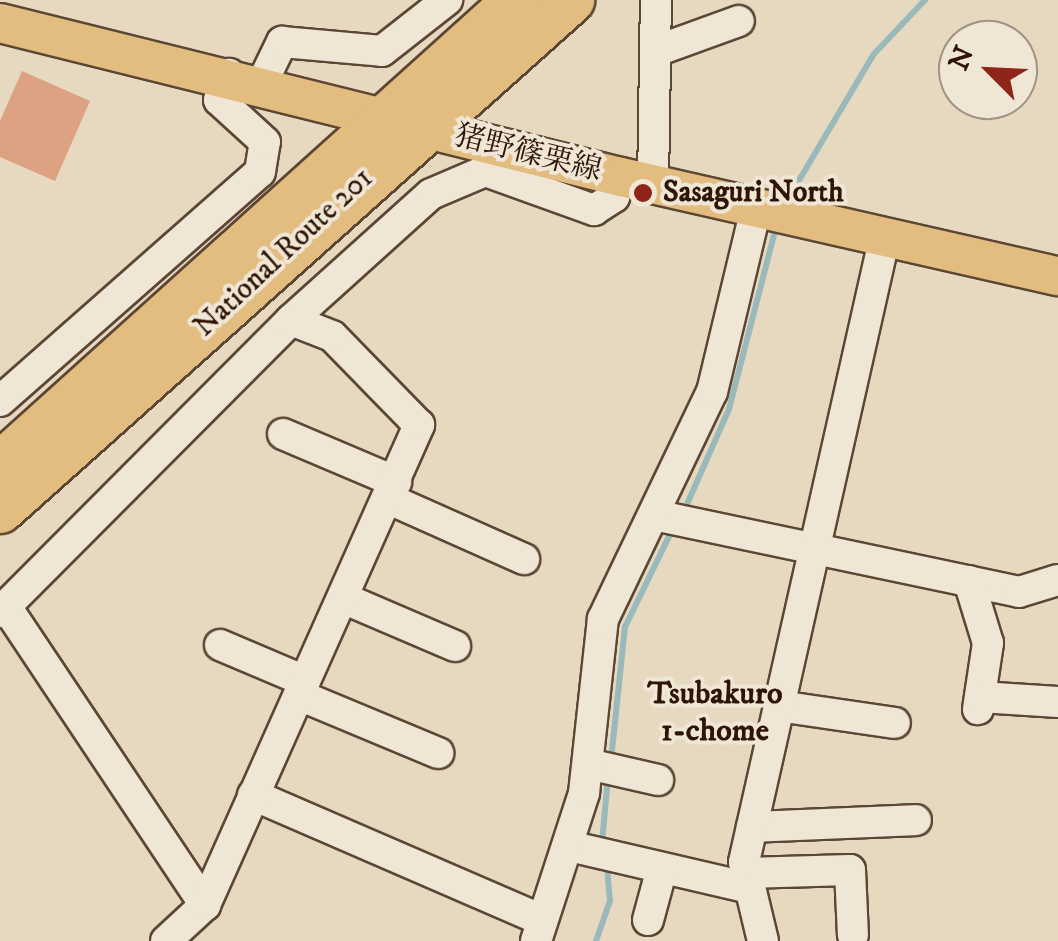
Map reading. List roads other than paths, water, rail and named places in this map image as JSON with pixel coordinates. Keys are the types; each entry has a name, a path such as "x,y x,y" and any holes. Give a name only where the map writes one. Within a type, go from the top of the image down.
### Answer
{"highway":[{"name":"National Route 201","path":"0,510 400,121 516,0"},
{"name":"National Route 201","path":"0,464 400,121 571,0"}],"main road":[{"name":"猪野篠栗線","path":"0,22 245,78 637,181 1058,276"}],"street":[{"path":"0,401 260,172 265,142 219,100 282,42 382,51 448,0"},
{"path":"202,922 2,608 291,320 432,194 485,171 594,210 637,181 656,51 656,0"},
{"path":"656,51 738,21"},
{"path":"253,795 537,930 568,846 588,764 603,619 712,392 756,208"},
{"path":"763,941 748,881 752,827 885,236"},
{"path":"166,941 202,922 253,795 419,425 332,336 291,320"},
{"path":"284,434 524,559"},
{"path":"654,516 1018,592 1058,580"},
{"path":"968,580 988,643 979,703 1058,702"},
{"path":"343,598 455,646"},
{"path":"220,645 438,754"},
{"path":"779,706 895,723"},
{"path":"588,764 658,780"},
{"path":"752,827 916,820"},
{"path":"568,846 662,868 748,881 850,870 853,935"},
{"path":"648,920 662,868"}],"waterway":[{"path":"788,199 873,55 925,0"},
{"path":"684,511 729,409 777,224"},
{"path":"611,760 625,627 672,530"},
{"path":"602,843 608,777"},
{"path":"596,941 610,901 607,865"}],"place":[{"name":"Sasaguri North","path":"643,193"}],"district":[{"name":"Tsubakuro 1-chome","path":"715,714"}]}
